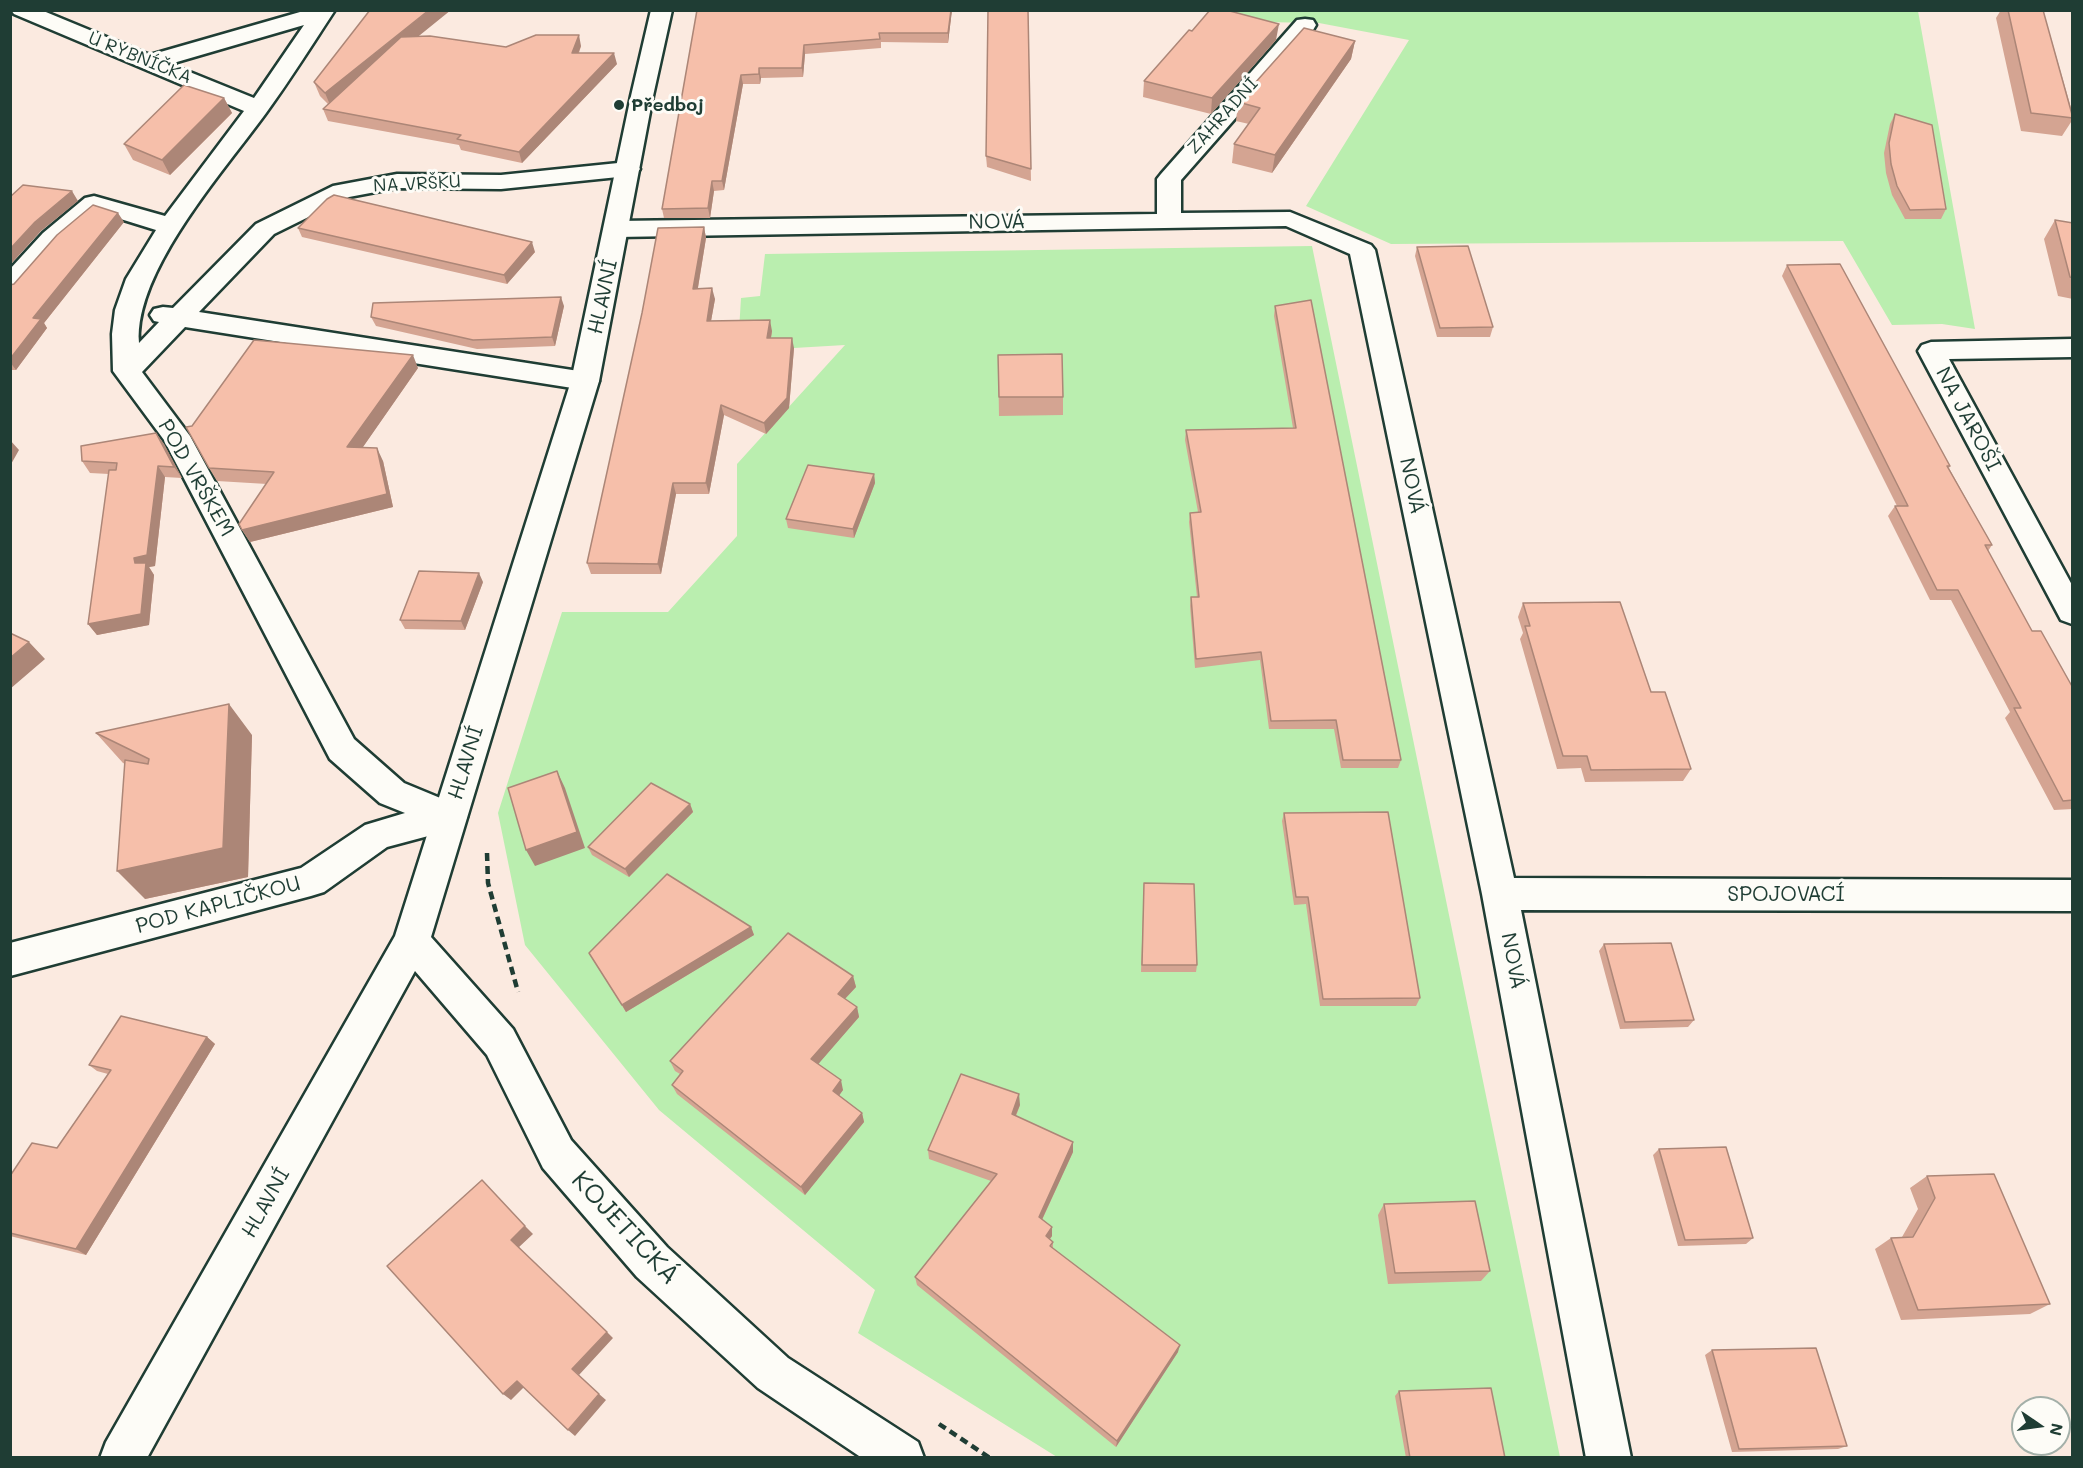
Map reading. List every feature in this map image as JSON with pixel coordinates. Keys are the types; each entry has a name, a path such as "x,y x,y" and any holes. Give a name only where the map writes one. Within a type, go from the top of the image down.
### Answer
{"street":[{"name":"HLAVNÍ","path":"122,1458 412,940 585,381 662,10"},
{"path":"10,24 26,12"},
{"name":"U RYBNÍČKA","path":"26,12 258,108"},
{"path":"151,62 324,12"},
{"path":"127,371 125,334 128,310 139,279 171,226 258,108 324,12"},
{"name":"ZAHRADNÍ","path":"1169,219 1169,179 1305,25"},
{"name":"NA VRŠKU","path":"127,371 265,229 342,191 397,182 501,182 628,169"},
{"path":"10,286 52,238 94,203 171,226"},
{"name":"NOVÁ","path":"617,229 1290,219 1362,250 1500,894 1609,1458"},
{"path":"128,310 585,381"},
{"name":"NA JAROŠI","path":"2073,348 1931,351 2073,612"},
{"name":"POD VRŠKEM","path":"127,371 176,436 342,749 392,793 450,817"},
{"name":"POD KAPLIČKOU","path":"10,960 311,881 377,835 450,817"},
{"name":"SPOJOVACÍ","path":"1500,894 2073,895"},
{"name":"KOJETICKÁ","path":"412,940 500,1042 557,1154 652,1262 773,1373 902,1458"}],"path":[{"path":"487,850 488,882 518,993"},
{"path":"932,1419 990,1458"}],"green space":[{"path":"1218,11 1918,11 1975,329 1942,324 1892,325 1843,241 1391,244 1306,206 1409,40 1319,23 1262,22"},
{"path":"1312,246 1560,1457 1057,1457 858,1333 875,1290 659,1110 525,945 498,813 562,612 668,612 737,536 737,464 845,345 794,348 770,346 739,331 741,298 760,296 765,254"}],"building":[{"path":"370,10 429,10 325,93 314,82"},
{"path":"697,10 951,10 948,33 879,33 880,39 804,45 802,68 759,68 759,74 741,75 722,181 712,181 708,208 662,209"},
{"path":"988,10 1028,10 1031,169 986,156"},
{"path":"1210,10 1226,10 1279,24 1212,98 1144,81 1189,30 1192,31"},
{"path":"2008,10 2043,10 2073,118 2031,113"},
{"path":"1304,28 1355,41 1275,155 1234,144 1260,108 1238,102"},
{"path":"536,35 579,35 572,53 614,53 519,152 457,139 461,135 323,109 401,37 430,36 506,47"},
{"path":"184,85 224,98 162,160 124,144"},
{"path":"1895,114 1932,125 1946,209 1910,210 1897,186 1891,164 1889,143"},
{"path":"23,185 72,191 35,222 10,249 10,197"},
{"path":"334,195 532,242 504,275 298,228"},
{"path":"93,205 118,213 33,318 41,319 10,359 10,285 14,284 57,235"},
{"path":"2055,220 2073,223 2073,278 2070,277"},
{"path":"704,227 693,289 712,288 707,321 770,320 767,338 792,338 787,398 764,423 721,405 706,483 673,483 658,564 587,563 642,313 658,228"},
{"path":"1468,246 1493,327 1440,328 1417,247"},
{"path":"1840,264 1950,466 1947,466 1992,545 1985,545 2032,631 2041,631 2073,688 2073,800 2063,801 2014,708 2021,708 1958,590 1937,590 1895,506 1908,506 1787,265"},
{"path":"561,297 552,337 473,340 371,317 373,303"},
{"path":"1311,300 1401,760 1343,760 1336,720 1271,721 1261,652 1196,659 1191,597 1199,597 1190,513 1201,512 1186,430 1296,428 1275,306"},
{"path":"254,340 413,355 347,447 377,448 387,494 242,530 239,524 274,472 209,468 186,427 192,426"},
{"path":"1062,354 1063,397 999,397 998,355"},
{"path":"156,433 174,467 158,466 147,555 134,558 135,563 146,563 141,614 88,624 109,470 116,470 117,463 82,461 81,446"},
{"path":"808,465 874,474 853,529 786,519"},
{"path":"419,571 479,573 461,621 400,620"},
{"path":"1620,602 1651,692 1665,692 1691,769 1591,770 1587,756 1563,756 1525,626 1530,626 1523,603"},
{"path":"10,633 29,642 10,658"},
{"path":"229,704 223,848 117,871 125,760 148,764 149,759 96,733"},
{"path":"557,771 577,832 526,850 508,788"},
{"path":"651,783 690,804 625,869 588,847"},
{"path":"1388,812 1420,998 1323,999 1308,897 1296,897 1284,813"},
{"path":"667,874 751,927 622,1005 589,953"},
{"path":"1144,883 1194,884 1197,965 1142,965"},
{"path":"788,933 853,976 838,994 857,1007 811,1059 841,1080 833,1091 862,1113 801,1187 672,1085 683,1071 670,1061"},
{"path":"1671,943 1694,1020 1625,1022 1604,944"},
{"path":"121,1016 207,1037 76,1249 10,1233 10,1176 32,1143 57,1148 111,1070 89,1065"},
{"path":"961,1074 1019,1094 1012,1114 1073,1142 1039,1217 1052,1227 1046,1236 1053,1242 1050,1246 1180,1345 1117,1441 915,1277 997,1174 928,1150"},
{"path":"1726,1147 1753,1238 1685,1240 1659,1149"},
{"path":"1994,1174 2050,1304 1918,1310 1891,1238 1913,1237 1935,1198 1927,1176"},
{"path":"482,1180 525,1226 511,1240 607,1332 572,1369 599,1394 568,1430 517,1381 503,1394 387,1266"},
{"path":"1475,1201 1490,1271 1395,1273 1384,1204"},
{"path":"1816,1348 1847,1446 1739,1449 1712,1350"},
{"path":"1491,1388 1505,1458 1410,1458 1399,1391"}],"place":[{"name":"Předboj","path":"619,105"}]}
